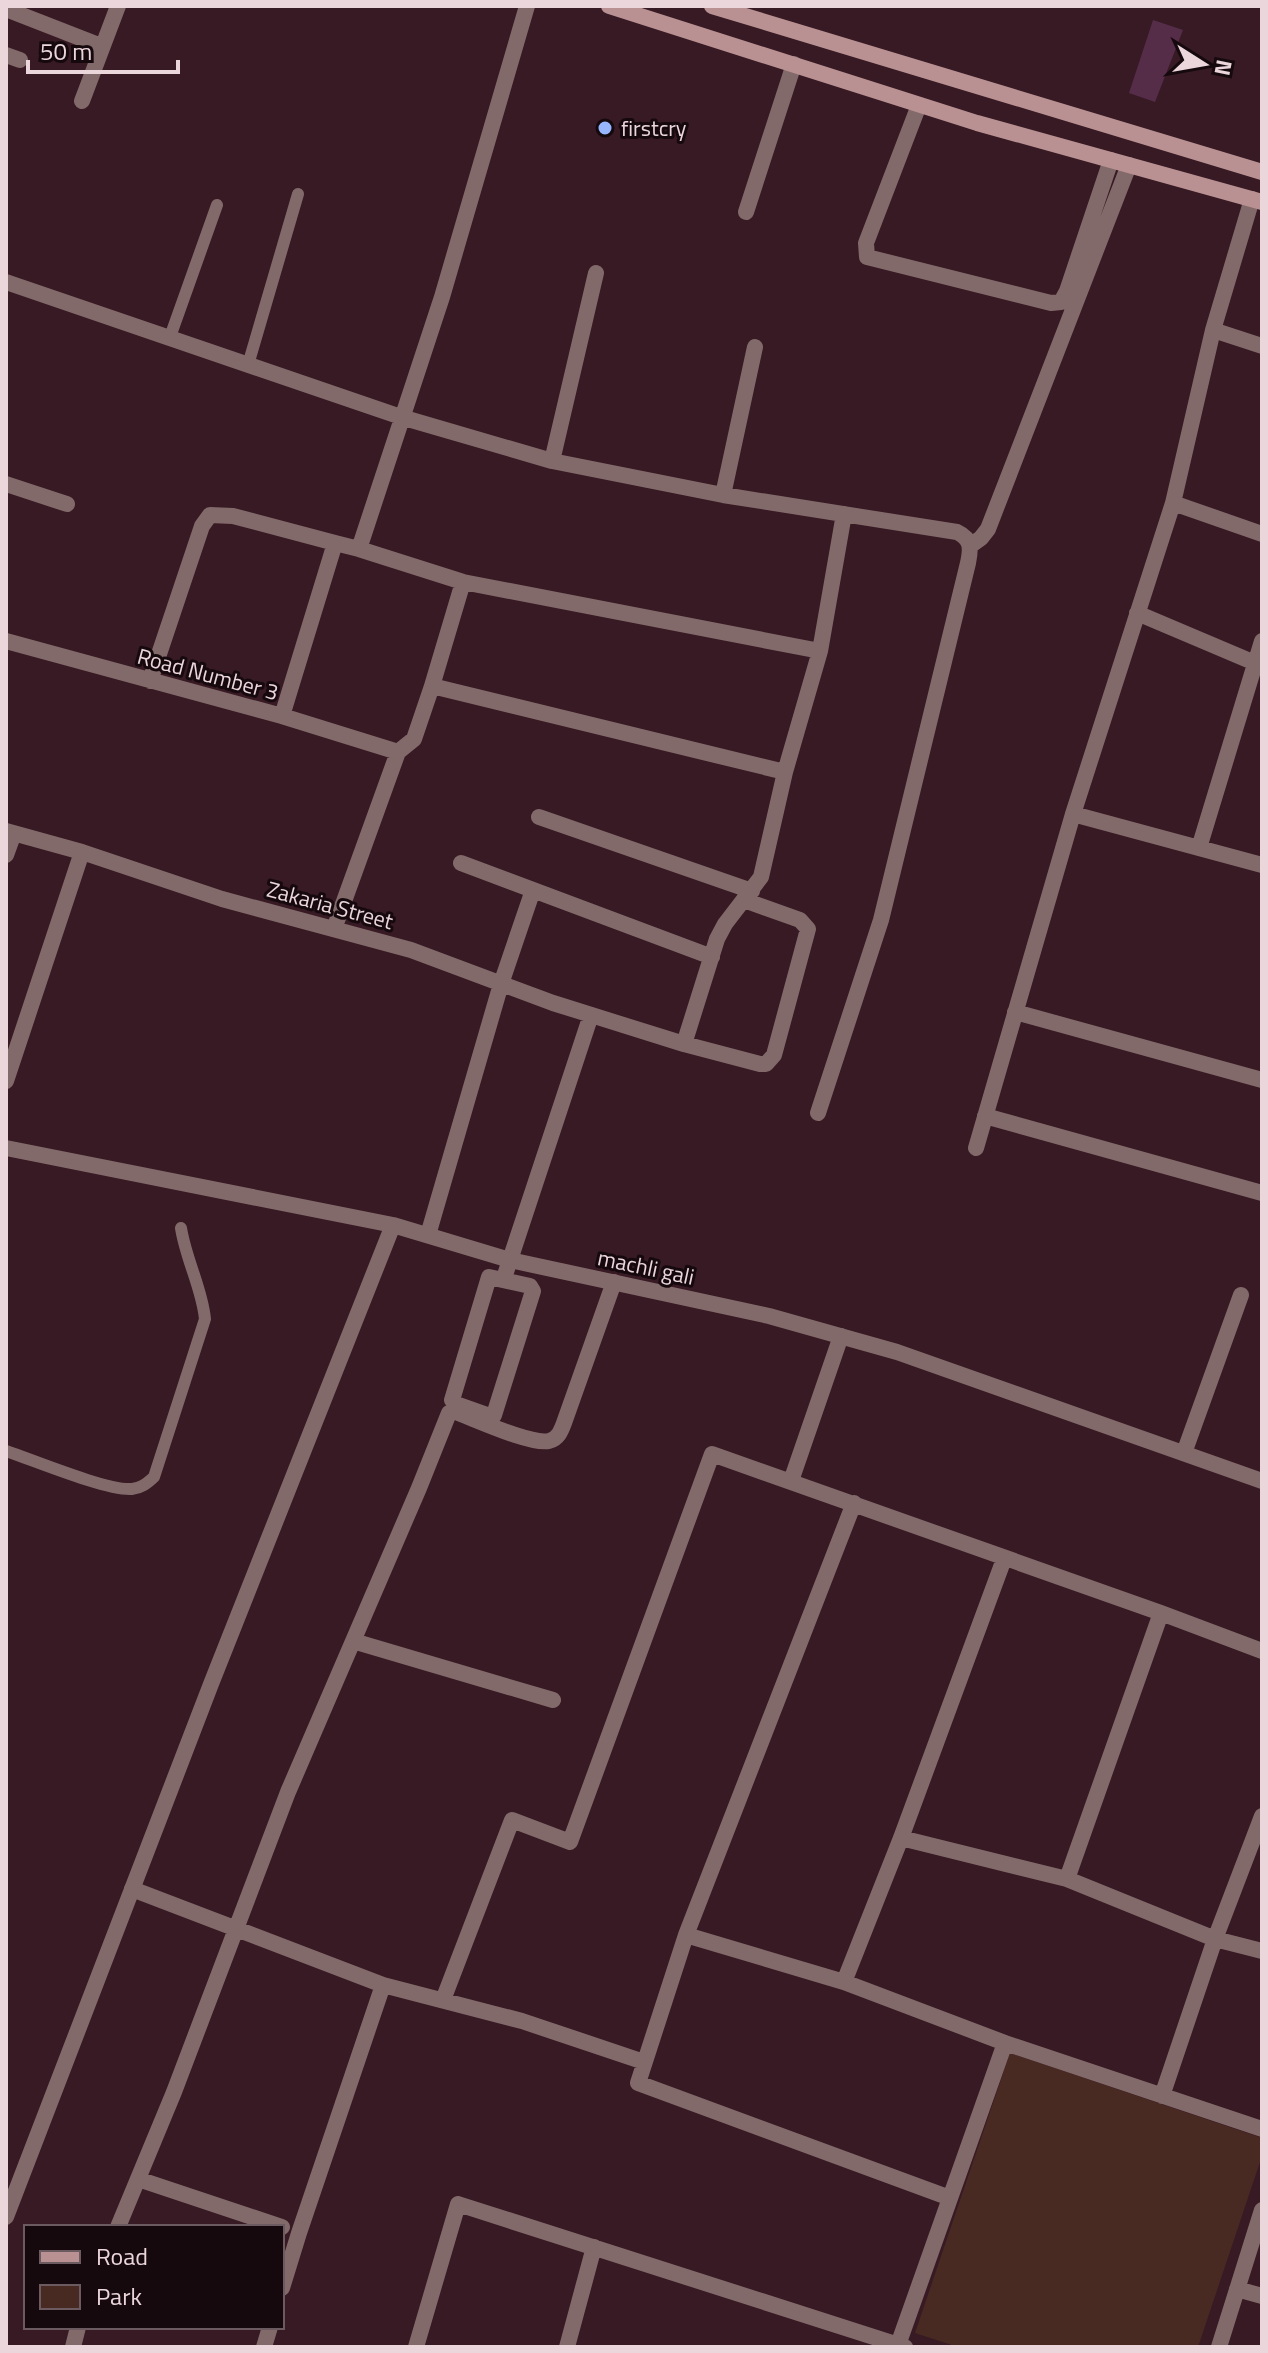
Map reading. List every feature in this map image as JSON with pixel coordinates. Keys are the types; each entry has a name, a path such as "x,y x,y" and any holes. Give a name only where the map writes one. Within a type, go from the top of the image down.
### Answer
{"main road":[{"path":"609,6 633,9 977,123 1257,200"},
{"path":"712,6 1262,172"}],"street":[{"path":"82,101 118,6"},
{"path":"359,549 442,297 527,6"},
{"path":"6,9 101,46"},
{"path":"746,212 794,64"},
{"path":"919,105 866,243 867,257 1051,303 1061,302 1111,160"},
{"path":"970,546 988,529 1129,165"},
{"path":"976,1148 1073,814 1173,503 1213,330 1257,200"},
{"path":"552,461 596,273"},
{"path":"6,282 401,417 552,461 723,495 957,532 968,540 968,563 881,920 818,1113"},
{"path":"1213,330 1262,346"},
{"path":"723,495 755,347"},
{"path":"6,484 67,504"},
{"path":"1173,503 1262,534"},
{"path":"684,1044 717,939 764,869 785,772 820,651 844,514"},
{"path":"150,681 202,526 210,515 233,516 359,549 463,582 820,651"},
{"path":"282,716 335,543"},
{"path":"334,929 398,752 414,739 463,582"},
{"path":"1137,613 1255,663"},
{"name":"Road Number 3","path":"6,641 282,716 398,752"},
{"path":"1199,848 1262,641"},
{"path":"432,686 785,772"},
{"path":"1073,814 1262,865"},
{"path":"539,817 748,896"},
{"path":"6,855 10,832"},
{"name":"Zakaria Street","path":"10,832 82,852 222,899 411,950 591,1015 684,1044 766,1064 774,1055 808,929 800,920 748,896"},
{"path":"6,1081 82,852"},
{"path":"461,863 712,957"},
{"path":"428,1235 501,984 533,890"},
{"path":"1015,1012 1262,1080"},
{"path":"504,1280 591,1015"},
{"path":"985,1116 1262,1193"},
{"name":"machli gali","path":"6,1148 393,1225 510,1260 769,1316 897,1352 1262,1481"},
{"path":"6,2217 393,1225"},
{"path":"119,2225 174,2092 288,1792 449,1413 462,1410 494,1415 533,1291 530,1286 489,1277 452,1400 462,1410 529,1439 550,1441 556,1438 564,1423 614,1282"},
{"path":"1184,1453 1241,1295"},
{"path":"791,1481 841,1336"},
{"path":"443,2000 512,1820 570,1842 712,1454 1262,1651"},
{"path":"854,1503 686,1935 638,2083 950,2198"},
{"path":"844,1982 1004,1559"},
{"path":"1067,1879 1161,1613"},
{"path":"353,1641 553,1700"},
{"path":"1162,2096 1215,1939 1262,1816"},
{"path":"901,1838 1067,1879 1215,1939 1262,1951"},
{"path":"132,1889 383,1985 522,2021 644,2062"},
{"path":"686,1935 844,1982 1005,2043 1262,2129"},
{"path":"284,2282 383,1985"},
{"path":"416,2347 458,2204 901,2346 1005,2043"},
{"path":"138,2179 276,2225"},
{"path":"1219,2347 1262,2210"},
{"path":"284,2228 299,2233"},
{"path":"567,2347 594,2247"},
{"path":"1237,2289 1262,2296"}],"lane":[{"path":"248,365 298,194"},
{"path":"170,337 217,205"},
{"path":"6,1451 124,1489 145,1485 154,1477 205,1319 201,1296 184,1249 181,1228"}],"green space":[{"path":"1010,2053 1262,2138 1262,2156 1198,2347 958,2347 915,2333"}],"building":[{"path":"1153,20 1183,30 1155,102 1129,93"}],"place":[{"name":"firstcry","path":"605,128"}]}
